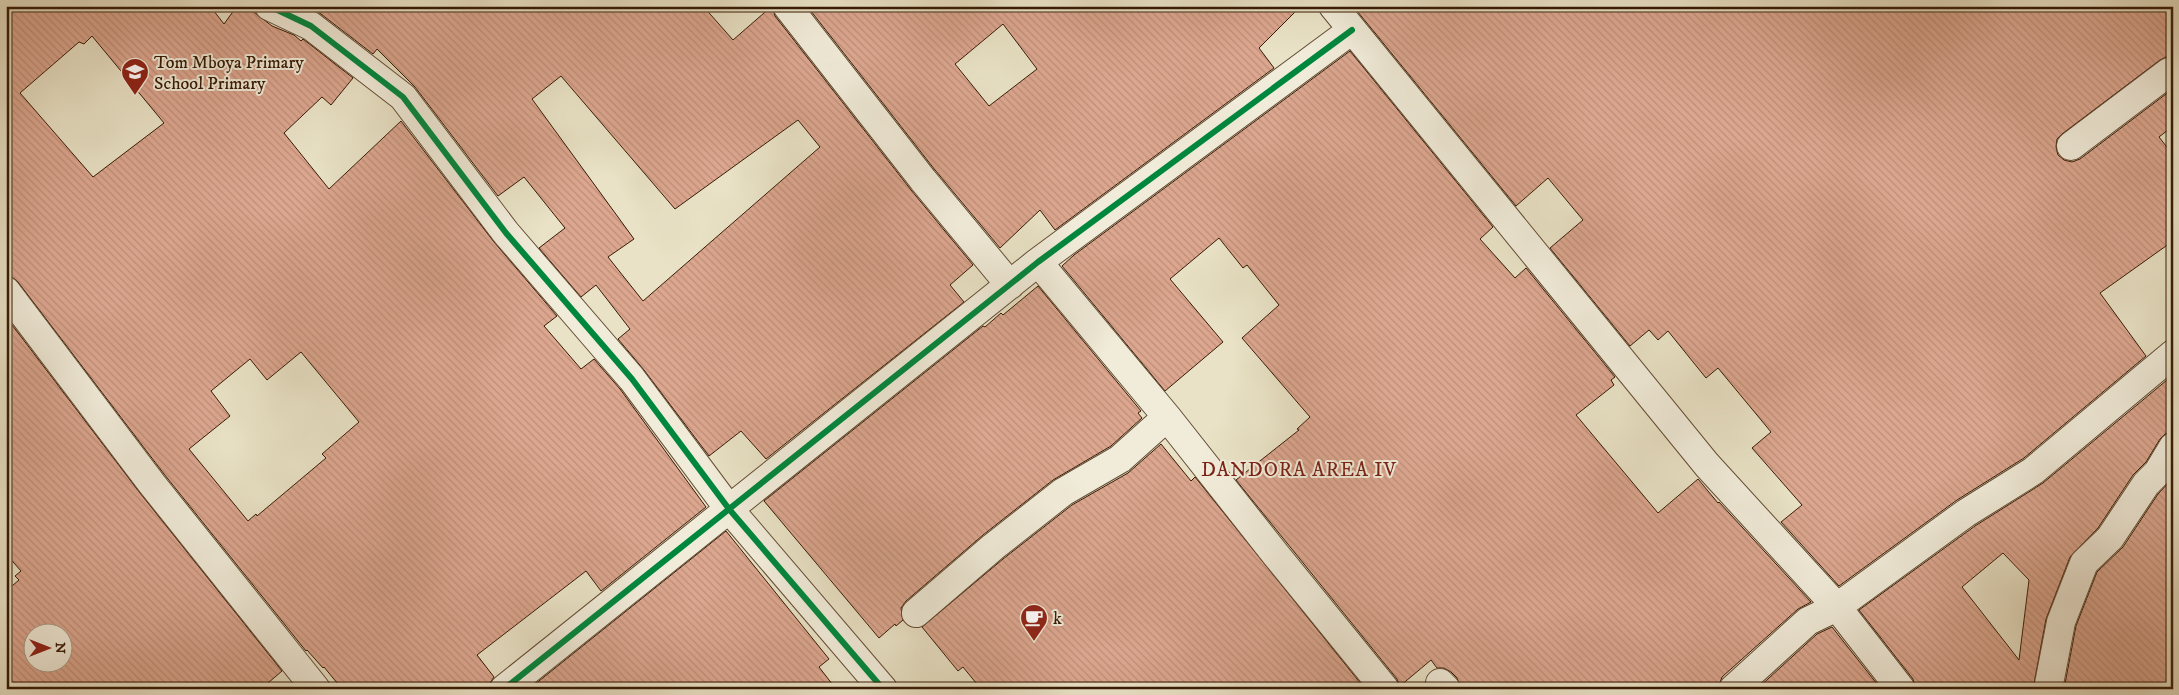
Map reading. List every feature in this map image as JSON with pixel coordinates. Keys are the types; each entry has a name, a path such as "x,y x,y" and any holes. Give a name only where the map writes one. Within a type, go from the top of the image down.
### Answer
{"street":[{"path":"269,6 311,26 403,97 506,233 632,379 729,509 883,689"},
{"path":"788,6 923,180 1010,285"},
{"path":"1333,6 1707,465 1838,607 1901,689"},
{"path":"504,689 1038,262 1352,30"},
{"path":"2071,146 2169,72 2173,76"},
{"path":"1038,262 1167,417 1385,689"},
{"path":"6,290 152,484 316,689"},
{"path":"1733,689 1808,621 1838,607 1966,513 2033,471 2173,354"},
{"path":"916,613 993,547 1063,492 1120,459 1167,417"},
{"path":"2048,689 2060,622 2084,563 2110,538 2173,448"}],"building":[{"path":"6,6 210,6 224,24 237,6 246,6 272,26 294,35 301,41 303,39 353,78 331,105 322,97 284,133 329,189 401,121 494,242 557,316 544,326 581,369 594,359 620,389 706,507 601,591 586,571 477,655 494,677 489,689 342,689 324,667 306,651 164,474 18,282 12,277 6,276","holes":["92,36 164,123 93,177 20,93 79,42 84,44","301,352 359,422 322,454 326,458 257,516 256,514 248,521 189,449 230,416 211,391 250,359 267,380"]},
{"path":"320,6 703,6 733,40 772,6 775,16 911,190 973,265 950,285 964,302 766,459 741,431 709,456 618,339 630,329 596,285 581,297 539,248 565,228 524,177 498,196 415,87 377,49 373,54 317,11","holes":["561,76 675,209 798,120 820,147 643,301 608,257 634,239 532,99"]},
{"path":"807,6 1301,6 1259,48 1274,68 1055,230 1040,210 1000,248 935,170","holes":["1003,24 1037,69 989,106 955,64"]},
{"path":"1353,6 2173,6 2173,57 2166,57 2160,60 2062,134 2057,139 2056,147 2058,155 2064,160 2072,162 2080,159 2170,91 2173,91 2173,126 2159,137 2173,155 2173,241 2100,293 2146,356 2024,458 1957,500 1839,586 1781,522 1802,505 1752,448 1771,432 1718,368 1706,378 1668,331 1658,340 1649,330 1630,346 1550,248 1583,220 1548,178 1516,206"},
{"path":"1350,51 1493,227 1480,239 1515,278 1526,268 1615,377 1611,380 1614,385 1576,415 1658,513 1698,479 1718,503 1811,602 1798,609 1722,677 1718,689 1461,689 1457,678 1451,672 1444,668 1437,668 1431,660 1400,686 1397,679 1236,480 1299,430 1297,429 1310,417 1242,338 1279,305 1247,265 1243,268 1219,238 1170,279 1223,342 1165,391 1062,266 1074,255"},
{"path":"1038,286 1141,411 1138,413 1142,418 1111,446 1053,480 983,535 906,601 901,608 903,620 896,626 895,624 879,638 764,501 983,326 985,327 1001,313 1003,315"},
{"path":"6,317 140,493 282,671 261,689 6,689 6,591 19,580 15,576 21,571 6,554"},
{"path":"2173,375 2173,431 2165,434 2160,439 2146,462 2133,475 2098,528 2070,557 2046,619 2033,689 1916,689 1913,679 1859,610 1975,526 2043,483","holes":["2003,553 2029,580 2019,660 1962,587"]},
{"path":"1161,444 1191,481 1195,477 1365,689 981,689 963,667 958,671 922,627 1003,559 1072,505 1128,473"},
{"path":"2173,478 2173,689 2064,689 2076,626 2097,572 2123,547 2158,494"},
{"path":"726,531 829,659 819,667 836,689 529,689"},
{"path":"1832,627 1881,689 1757,689 1817,634"}],"cycle path":[{"path":"269,6 311,26 403,97 506,233 632,379 729,509 883,689"},
{"path":"504,689 1038,262 1352,30"}],"place":[{"name":"Tom Mboya Primary School Primary","path":"135,96"},
{"name":"k","path":"1034,642"}],"district":[{"name":"DANDORA AREA IV","path":"1299,469"}]}
